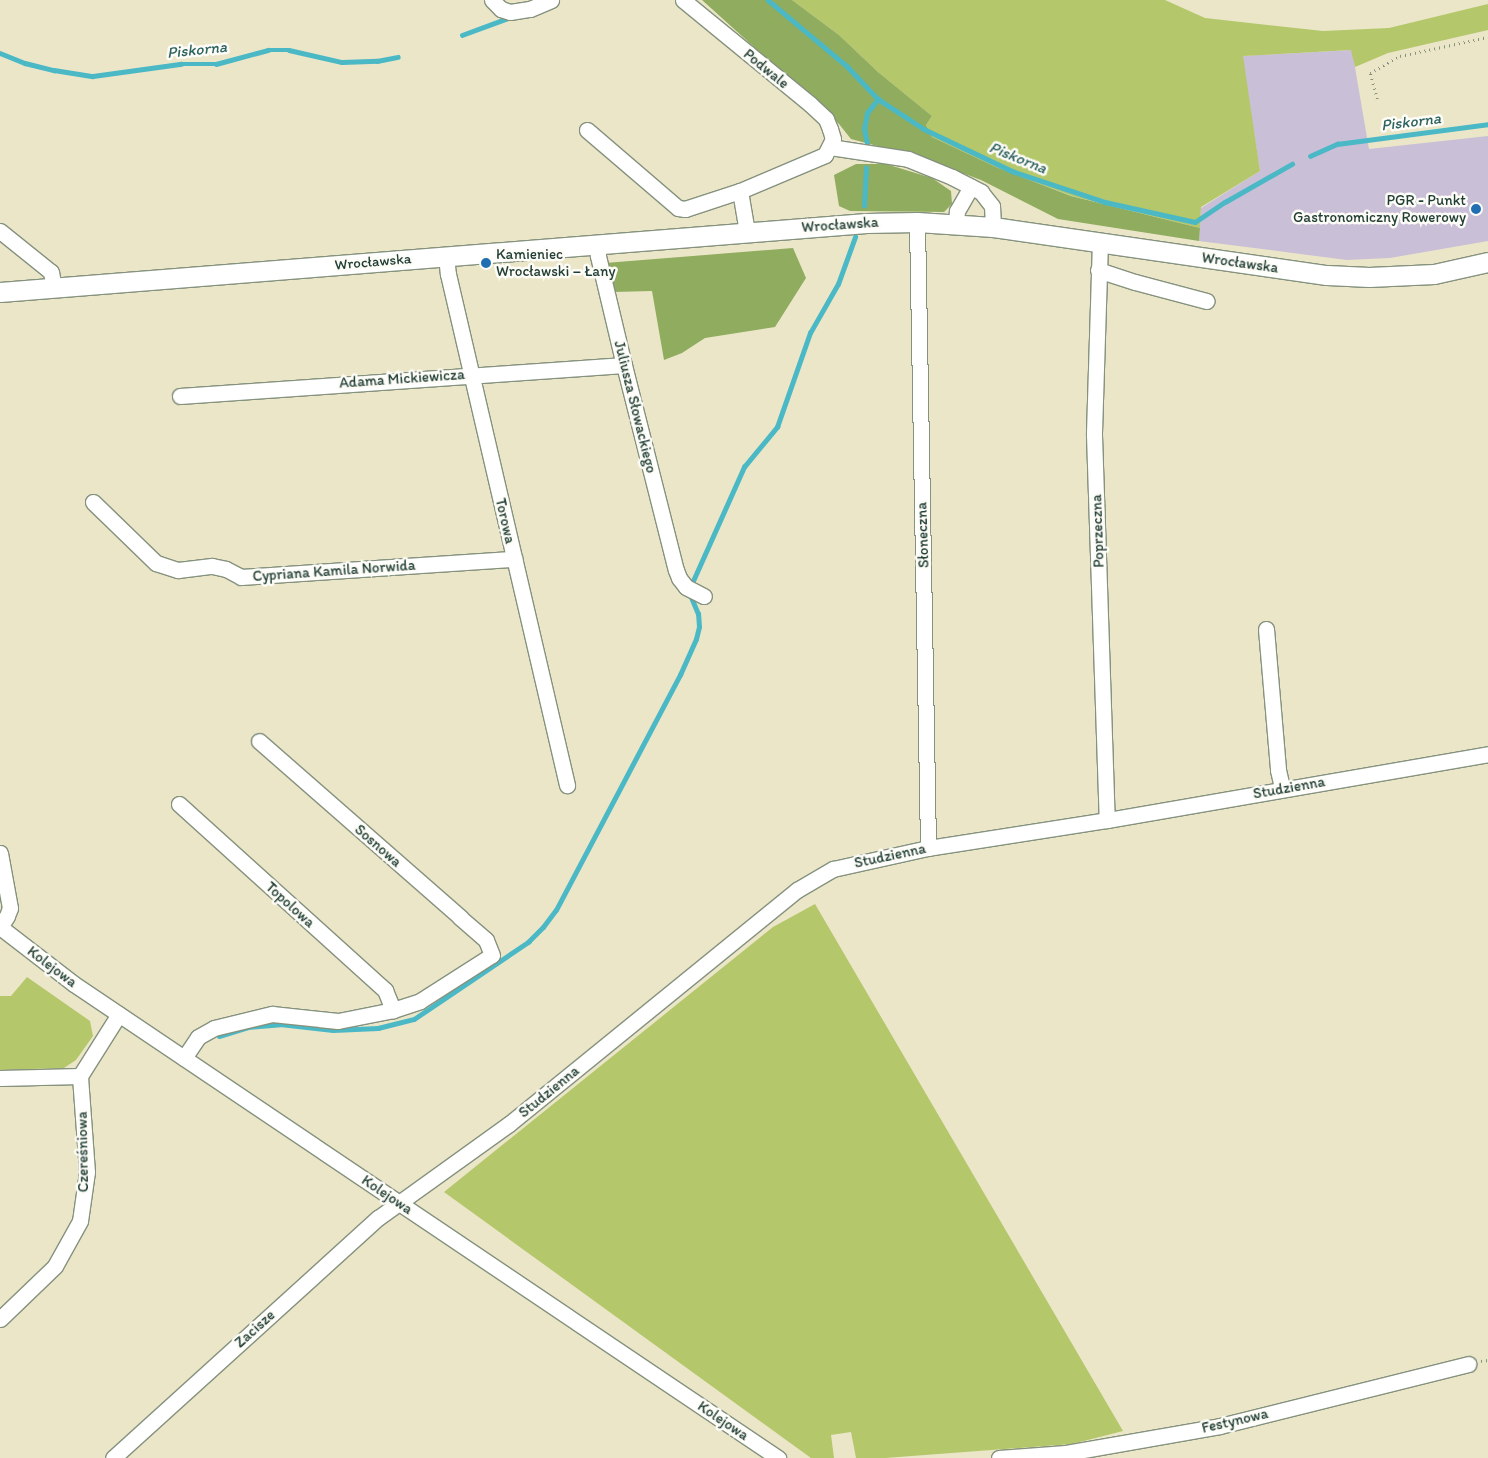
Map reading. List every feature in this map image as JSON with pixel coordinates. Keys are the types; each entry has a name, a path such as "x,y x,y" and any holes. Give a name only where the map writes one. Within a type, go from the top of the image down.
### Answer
{"main road":[{"name":"Wrocławska","path":"0,292 866,223 917,222 993,228 1100,241 1225,262 1336,276 1369,277 1434,274 1488,262"}],"street":[{"path":"492,0 501,8 518,12 551,0"},
{"name":"Podwale","path":"683,0 826,119 833,139 830,148"},
{"path":"587,130 678,208 685,209 740,191 812,162 825,155 830,148 908,159 971,187 981,192 992,206 993,228"},
{"path":"956,224 957,211 971,187"},
{"path":"740,191 747,232"},
{"name":"Słoneczna","path":"917,222 928,848"},
{"path":"0,232 51,272 54,288"},
{"name":"Poprzeczna","path":"1100,241 1094,435 1108,820"},
{"name":"Juliusza Słowackiego","path":"598,244 598,256 624,365 678,578 686,586 704,596"},
{"name":"Torowa","path":"446,256 448,274 566,785"},
{"path":"1098,270 1206,301"},
{"name":"Adama Mickiewicza","path":"180,396 472,374 624,365"},
{"name":"Cypriana Kamila Norwida","path":"93,502 156,563 178,570 212,566 241,577 514,559"},
{"path":"1266,629 1278,770 1282,788"},
{"name":"Sosnowa","path":"259,741 486,940 492,955 420,1001 393,1010"},
{"name":"Studzienna","path":"400,1204 517,1118 797,890 833,869 928,848 1108,820 1282,788 1488,754"},
{"name":"Topolowa","path":"179,804 385,990 393,1010"},
{"path":"0,853 10,908 0,927"},
{"name":"Kolejowa","path":"0,927 74,984 778,1458"},
{"path":"184,1058 198,1037 214,1028 272,1014 338,1021 393,1010"},
{"path":"0,1078 80,1076 119,1014"},
{"name":"Czereśniowa","path":"0,1319 55,1266 80,1221 87,1172 80,1076"},
{"name":"Zacisze","path":"114,1458 353,1240 378,1218 400,1204"},
{"name":"Festynowa","path":"1000,1458 1066,1453 1220,1426 1468,1364"}],"path":[{"path":"1377,99 1370,73 1400,56 1488,37"}],"shaded area":[{"path":"1352,50 1369,149 1488,136 1488,241 1390,258 1347,260 1199,241 1201,208 1260,171 1242,56"}],"green space":[{"path":"702,0 792,0 839,35 878,72 932,116 926,125 932,137 996,167 1071,196 1200,228 1199,241 1058,219 981,180 919,157 851,139 839,124"},
{"path":"792,0 1165,0 1205,18 1323,31 1389,28 1488,4 1488,30 1388,53 1355,67 1351,50 1243,56 1260,171 1201,207 1200,228 1072,196 996,167 932,137 926,125 932,116 878,72 839,35"},
{"path":"856,164 886,164 932,178 951,191 952,204 944,212 850,211 839,206 834,175"},
{"path":"793,248 806,278 775,327 705,338 682,353 664,360 652,291 613,292 605,263"},
{"path":"815,904 1123,1431 1072,1444 885,1458 856,1458 851,1432 831,1435 834,1458 811,1458 444,1192 773,927"},
{"path":"27,977 90,1021 93,1036 76,1060 64,1068 0,1070 0,996 11,996"}],"waterway":[{"name":"Piskorna","path":"768,0 847,66 878,99 924,129 1012,171 1105,202 1195,222 1225,202 1292,164"},
{"name":"Piskorna","path":"462,35 508,18"},
{"name":"Piskorna","path":"0,53 25,63 93,76 181,64 216,64 268,50 289,50 342,62 377,61 398,57"},
{"path":"867,144 864,129 867,113 878,99"},
{"name":"Piskorna","path":"1310,156 1337,144 1488,124"},
{"path":"864,206 866,168"},
{"path":"693,581 744,467 777,427 810,333 838,284 855,237"},
{"path":"219,1036 248,1027 280,1024 333,1030 378,1028 414,1019 528,942 556,910 680,675 696,639 699,627 698,614 690,595"}],"place":[{"name":"PGR - Punkt Gastronomiczny Rowerowy","path":"1476,209"},
{"name":"Kamieniec Wrocławski – Łany","path":"486,263"}]}
